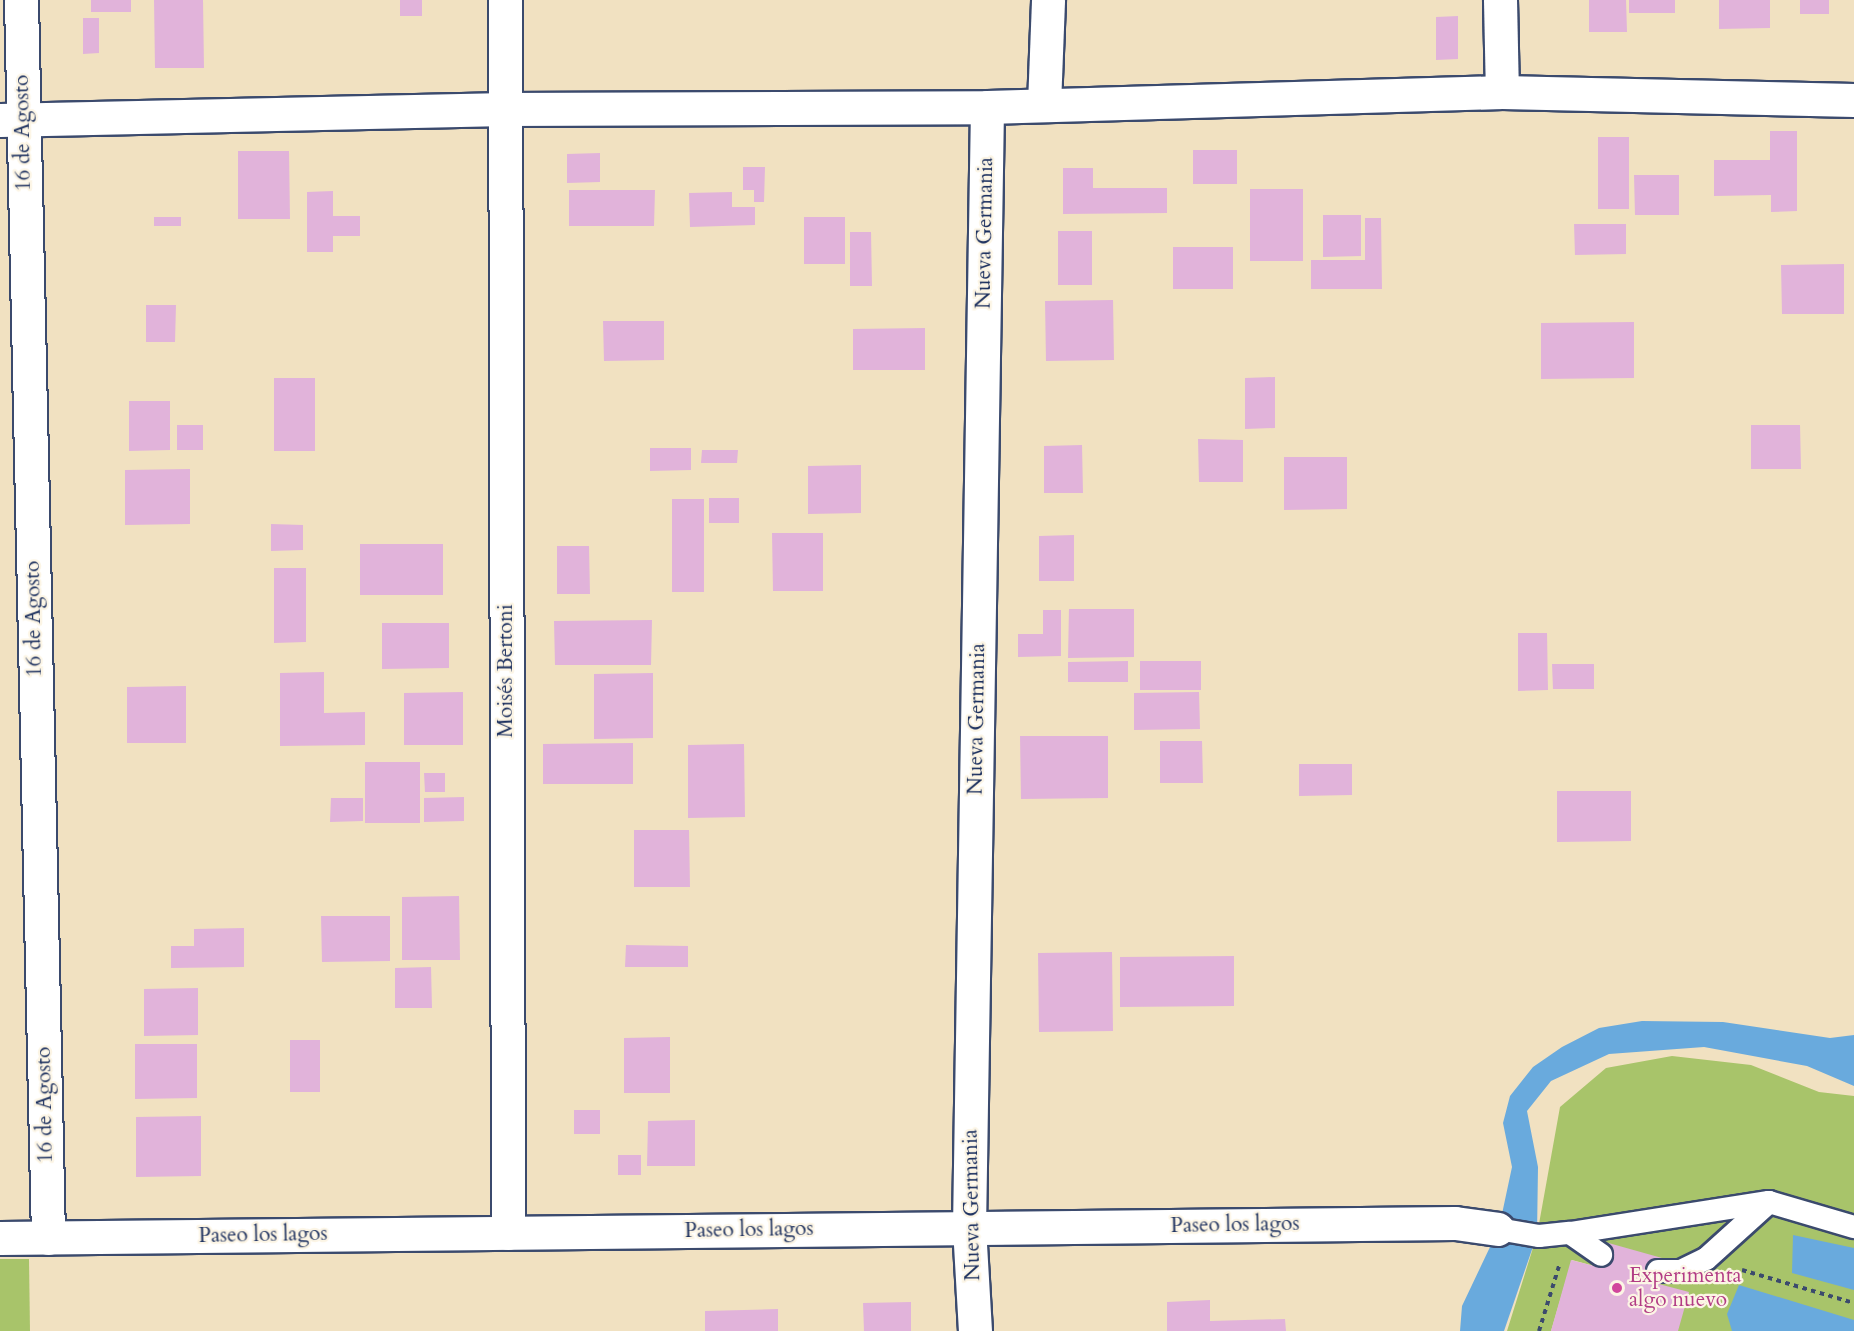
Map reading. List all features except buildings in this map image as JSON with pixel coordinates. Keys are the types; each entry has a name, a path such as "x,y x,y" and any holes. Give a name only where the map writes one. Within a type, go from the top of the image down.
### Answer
{"street":[{"name":"16 de Agosto","path":"21,0 11,120 48,1238"},
{"name":"Moisés Bertoni","path":"505,0 508,1233"},
{"path":"1044,105 1048,0"},
{"path":"1500,0 1502,92"},
{"path":"11,120 504,109 987,107 1502,92 1854,100"},
{"name":"Nueva Germania","path":"975,1331 969,1228 987,107"},
{"name":"Paseo los lagos","path":"0,1238 1455,1223 1498,1229"}],"lane":[{"path":"1658,1271 1681,1271 1706,1259 1769,1202"},
{"path":"1498,1229 1539,1236 1570,1233 1769,1202 1854,1227"},
{"path":"1570,1233 1601,1255"}],"path":[{"path":"1539,1331 1570,1233"},
{"path":"1706,1259 1854,1303"}],"green space":[{"path":"1672,1056 1751,1065 1819,1092 1854,1096 1854,1331 1678,1331 1598,1267 1572,1260 1551,1331 1507,1331 1537,1235 1560,1107 1606,1068"},
{"path":"0,1259 29,1259 30,1331 0,1331"}],"water":[{"path":"1642,1021 1723,1022 1830,1038 1854,1035 1854,1086 1807,1066 1704,1047 1609,1054 1551,1081 1527,1111 1538,1167 1537,1235 1504,1331 1460,1331 1462,1306 1499,1228 1512,1167 1503,1123 1510,1096 1533,1067 1562,1047 1599,1028"},
{"path":"1793,1235 1854,1248 1854,1290 1792,1273"},
{"path":"1739,1285 1854,1320 1854,1331 1732,1331 1727,1314"}],"place":[{"name":"Experimenta algo nuevo","path":"1617,1288"}]}
